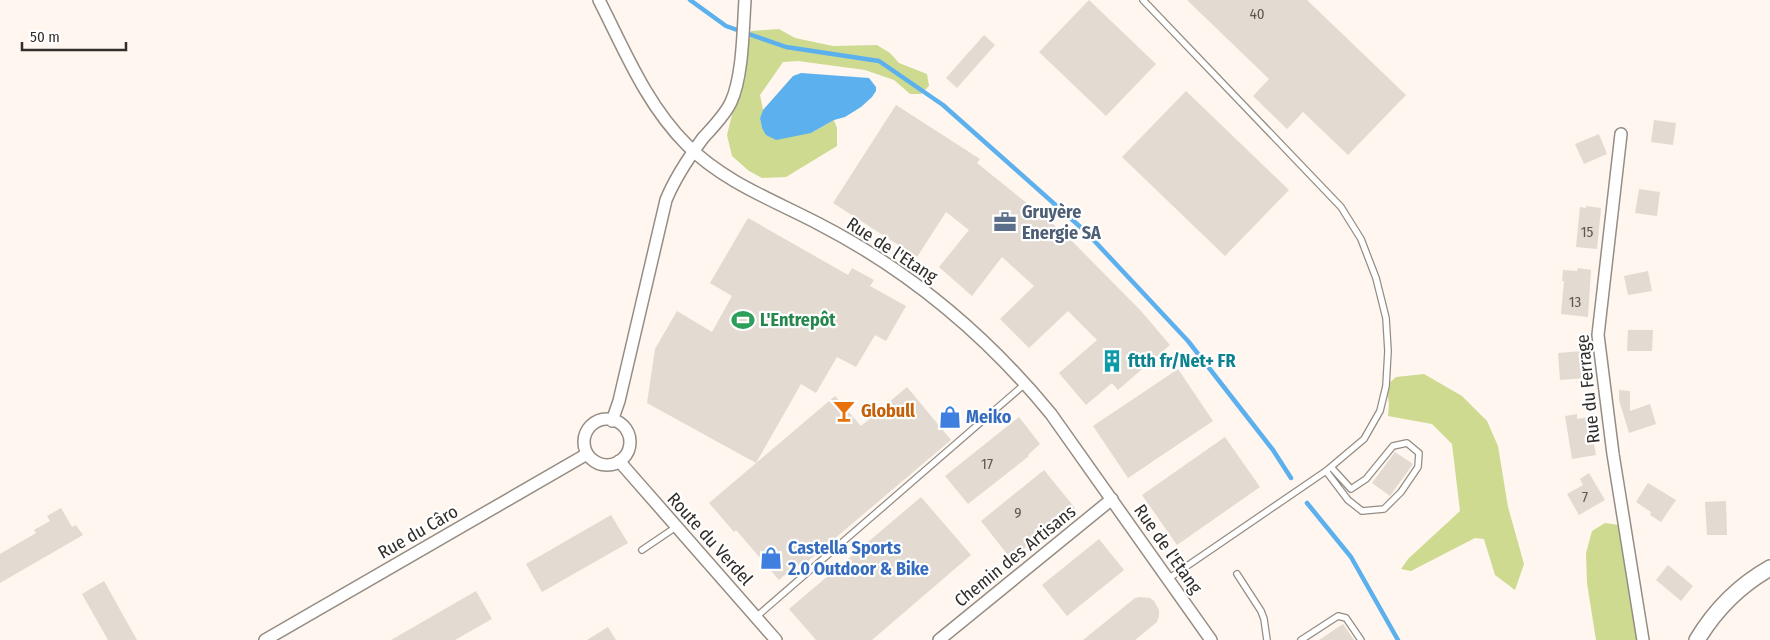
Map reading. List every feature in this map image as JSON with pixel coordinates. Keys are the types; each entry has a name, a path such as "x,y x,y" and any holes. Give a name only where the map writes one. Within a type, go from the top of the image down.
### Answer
{"street":[{"name":"Rue de l'Etang","path":"599,0 649,98 664,120 694,151 730,179 818,224 890,267 960,319 1026,383 1051,414 1211,640"},
{"path":"612,420 619,401 666,200 673,183 694,151 730,104 738,76 745,0"},
{"name":"Rue du Ferrage","path":"1621,134 1598,335 1612,454 1642,640"},
{"path":"612,420 625,428 630,442 625,456 619,461 605,465 592,460 587,454 584,441 589,429 599,421 612,420"},
{"name":"Rue du Câro","path":"265,640 587,454"},
{"name":"Route du Verdel","path":"619,461 776,640"},
{"name":"Chemin des Artisans","path":"939,640 1112,499"},
{"path":"1697,640 1732,595 1770,568"}],"lane":[{"path":"1143,0 1341,207 1361,239 1376,278 1386,318 1388,352 1386,386 1380,411 1364,439 1329,469 1168,579"},
{"path":"756,617 1026,383"},
{"path":"1407,443 1418,453 1418,467 1401,492 1384,510 1362,512 1348,500 1329,469 1351,488 1366,479 1393,446 1407,443"},
{"path":"642,550 676,527"},
{"path":"1237,574 1261,611 1267,640"},
{"path":"1301,640 1338,616 1346,618 1361,640"}],"green space":[{"path":"779,29 795,38 833,46 877,45 890,53 899,63 927,74 929,86 921,94 910,94 894,80 865,70 798,61 783,62 760,95 763,110 760,118 762,128 811,133 834,120 837,128 837,146 786,177 762,178 749,171 732,156 727,135 751,31"},
{"path":"1424,374 1462,396 1487,421 1498,446 1508,507 1524,564 1515,590 1495,575 1484,539 1475,538 1411,571 1401,569 1408,559 1460,511 1452,444 1432,424 1388,416 1389,404 1386,386 1396,377"},
{"path":"1605,523 1619,525 1627,546 1643,640 1596,640 1587,583 1586,553 1592,531"}],"water":[{"path":"801,73 869,78 876,87 876,91 861,107 845,117 834,120 811,133 776,140 766,135 760,118 763,110 793,76"}],"building":[{"path":"1089,0 1156,64 1106,116 1039,52"},
{"path":"1187,0 1307,0 1406,95 1348,155 1303,112 1287,129 1253,96 1269,79"},
{"path":"984,35 995,45 957,88 946,78"},
{"path":"1186,91 1289,190 1225,256 1122,157"},
{"name":"Gruyère Energie SA","path":"896,105 980,159 977,163 1064,233 1141,311 1170,345 1118,390 1112,383 1086,405 1059,373 1097,340 1068,311 1029,348 1000,319 1034,286 1002,257 972,296 939,267 969,230 946,212 917,257 833,203"},
{"path":"1654,120 1676,123 1673,145 1651,142"},
{"path":"1599,134 1607,154 1584,164 1575,144"},
{"path":"1639,189 1660,192 1657,216 1635,213"},
{"path":"1586,206 1601,208 1597,249 1576,247 1580,207 1586,208"},
{"path":"748,218 848,275 852,268 874,280 870,286 906,306 886,341 875,335 856,367 837,357 816,393 801,384 756,463 647,403 655,349 677,311 712,332 732,296 710,283"},
{"path":"1578,268 1591,270 1588,317 1561,314 1563,270 1577,271"},
{"path":"1648,271 1652,291 1628,295 1624,276"},
{"path":"1628,330 1653,330 1652,351 1627,351"},
{"path":"1583,351 1585,378 1560,380 1558,353"},
{"path":"1178,369 1213,421 1128,478 1093,426"},
{"path":"907,387 951,440 800,568 797,564 779,580 736,530 734,532 709,503 835,396 861,426"},
{"path":"1619,390 1630,391 1630,411 1650,404 1656,424 1629,433 1619,400"},
{"path":"1577,414 1577,419 1589,417 1596,455 1572,459 1565,416"},
{"path":"1019,417 1040,444 1029,456 968,504 945,476"},
{"path":"1225,437 1260,487 1177,545 1142,495"},
{"path":"1395,452 1413,464 1390,496 1372,483"},
{"path":"1044,470 1075,508 1011,559 981,521"},
{"path":"1589,473 1605,500 1579,515 1567,494 1583,485 1580,479"},
{"path":"1648,483 1676,500 1661,522 1650,515 1651,512 1636,502"},
{"path":"921,497 971,555 872,640 816,640 789,609"},
{"path":"1726,501 1727,535 1707,535 1705,502"},
{"path":"61,508 72,527 76,525 83,535 0,583 0,554 36,533 34,530 50,521 47,516"},
{"path":"611,515 628,543 542,592 526,564"},
{"path":"1099,539 1124,570 1067,616 1042,585"},
{"path":"1668,565 1693,586 1681,601 1656,580"},
{"path":"104,581 137,640 108,640 82,594"},
{"path":"476,591 492,619 455,640 391,640"},
{"path":"1135,598 1150,598 1154,601 1159,610 1159,616 1157,622 1135,640 1083,640"},
{"path":"1343,624 1354,640 1319,640"},
{"path":"608,627 616,640 587,640"}],"waterway":[{"path":"690,0 726,26 786,47 879,61 943,105 1086,232 1188,341 1273,450 1291,478"},
{"path":"1307,503 1351,557 1398,640"}],"place":[{"name":"Gruyère Energie SA","path":"1005,222"},
{"name":"L'Entrepôt","path":"743,320"},
{"name":"ftth fr/Net+ FR","path":"1112,361"},
{"name":"Globull","path":"844,411"},
{"name":"Meiko","path":"950,417"},
{"name":"Castella Sports 2.0 Outdoor & Bike","path":"771,558"}]}
